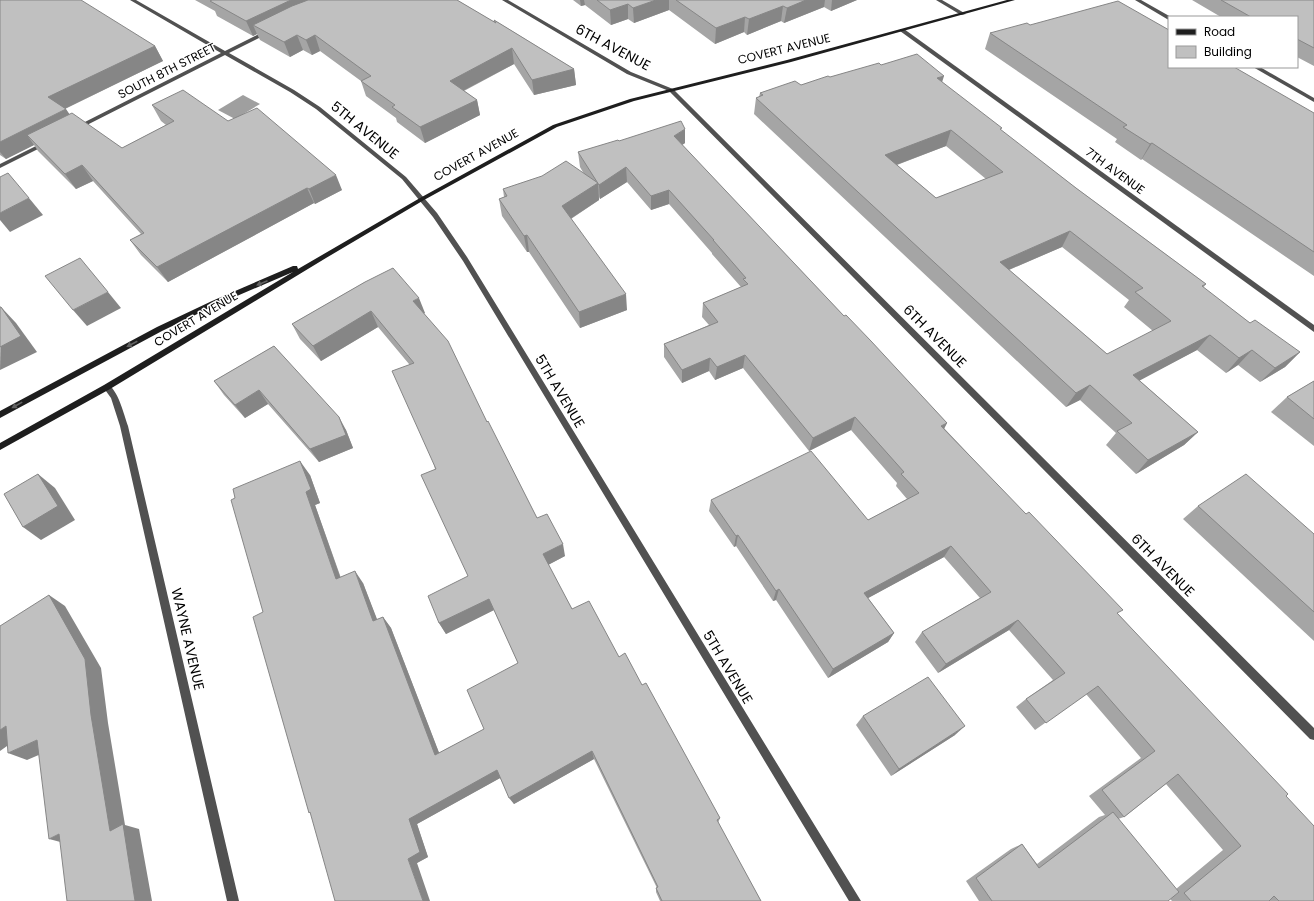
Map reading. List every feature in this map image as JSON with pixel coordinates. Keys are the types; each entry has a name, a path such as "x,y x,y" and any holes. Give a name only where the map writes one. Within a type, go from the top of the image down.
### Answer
{"main road":[{"name":"COVERT AVENUE","path":"0,447 106,387 422,199 555,126 587,114 671,90 789,61 1013,0"},
{"path":"0,415 106,357 213,304 324,256"}],"street":[{"name":"5TH AVENUE","path":"132,0 292,91 318,108 404,178 422,199 465,259 855,901"},
{"name":"6TH AVENUE","path":"504,0 630,73 671,90 1314,735"},
{"path":"938,0 963,14"},
{"path":"1138,0 1168,17"},
{"name":"SOUTH 8TH STREET","path":"71,131 274,29"},
{"name":"7TH AVENUE","path":"902,30 1314,329"},
{"path":"1258,68 1314,100"},
{"path":"0,166 50,141"},
{"name":"WAYNE AVENUE","path":"106,387 114,397 124,426 233,901"}],"shaded area":[{"path":"243,95 260,104 235,119 218,110"}],"building":[{"path":"0,0 81,0 155,46 48,97 66,109 0,142"},
{"path":"291,0 246,21 210,1"},
{"path":"308,0 457,0 496,23 494,20 574,69 532,80 512,48 450,81 477,100 420,127 392,107 395,105 361,81 371,76 315,35 306,40 297,35 284,42 253,25"},
{"path":"597,0 656,0 633,8 628,4 610,10"},
{"path":"676,0 806,0 787,8 783,6 749,19 745,17 716,28"},
{"path":"1221,0 1314,0 1314,48 1298,40 1298,16 1249,16"},
{"path":"1118,1 1168,29 1168,68 1236,68 1314,113 1314,252 1152,143 1150,144 1123,127 1127,125 990,33 1027,23 1030,25"},
{"path":"917,54 944,76 937,78 1002,128 1000,129 1076,188 1206,284 1202,286 1250,323 1255,320 1300,352 1275,368 1252,350 1239,358 1210,335 1133,375 1198,432 1148,460 1117,431 1132,423 1090,385 1076,393 756,98 763,95 760,93 795,81 801,85 828,76 830,77 879,63 881,65","holes":["951,130 1003,172 936,198 885,155","1070,231 1143,288 1135,292 1171,321 1107,354 1000,262"]},
{"path":"183,90 228,121 257,108 336,175 309,189 307,188 157,267 130,240 144,233 82,165 65,174 27,135 72,113 122,148 174,121 152,105"},
{"path":"681,121 685,129 674,136 844,316 846,315 871,341 947,423 941,426 1026,514 1029,512 1123,610 1117,613 1288,794 1286,796 1314,826 1314,901 1279,901 1274,896 1269,901 1191,901 1184,893 1241,846 1178,774 1124,817 1102,790 1155,751 1098,686 1046,723 1026,699 1065,673 1018,620 946,664 922,632 991,592 951,546 864,593 894,633 833,669 779,589 776,591 738,535 736,536 711,500 811,451 868,520 919,493 901,474 904,472 855,417 813,438 745,355 717,367 710,358 682,370 664,344 718,322 703,303 748,284 743,279 746,278 669,190 651,196 626,167 599,185 578,152 618,140 619,141"},
{"path":"566,161 598,183 562,206 626,294 579,312 527,235 524,236 499,199 507,196 503,189 542,176"},
{"path":"8,173 29,198 0,213 0,177"},
{"path":"80,258 108,292 73,310 45,276"},
{"path":"393,268 419,298 413,301 448,341 487,422 488,421 537,518 547,514 563,544 543,554 572,609 589,601 619,657 625,653 642,685 646,683 720,818 717,820 761,901 662,901 656,888 658,887 592,751 509,798 497,770 409,819 420,852 408,859 423,901 335,901 253,617 263,612 231,500 235,498 233,489 300,461 311,489 306,492 336,579 355,571 373,621 383,617 435,755 484,729 467,690 518,663 489,599 439,623 428,596 468,576 421,475 436,469 392,371 414,363 371,311 313,346 292,324 365,282"},
{"path":"0,307 21,336 0,347"},
{"path":"274,346 339,417 346,435 310,449 259,390 235,405 214,381"},
{"path":"1314,381 1314,419 1287,397"},
{"path":"38,474 58,506 23,527 4,494"},
{"path":"1246,474 1314,534 1314,612 1198,506"},
{"path":"49,595 85,659 91,715 110,831 123,824 135,901 67,901 59,834 49,839 37,740 8,753 6,726 0,730 0,626"},
{"path":"928,677 965,726 899,769 863,716"},
{"path":"1113,812 1179,892 1168,901 992,901 976,878 1022,844 1039,868"}]}
